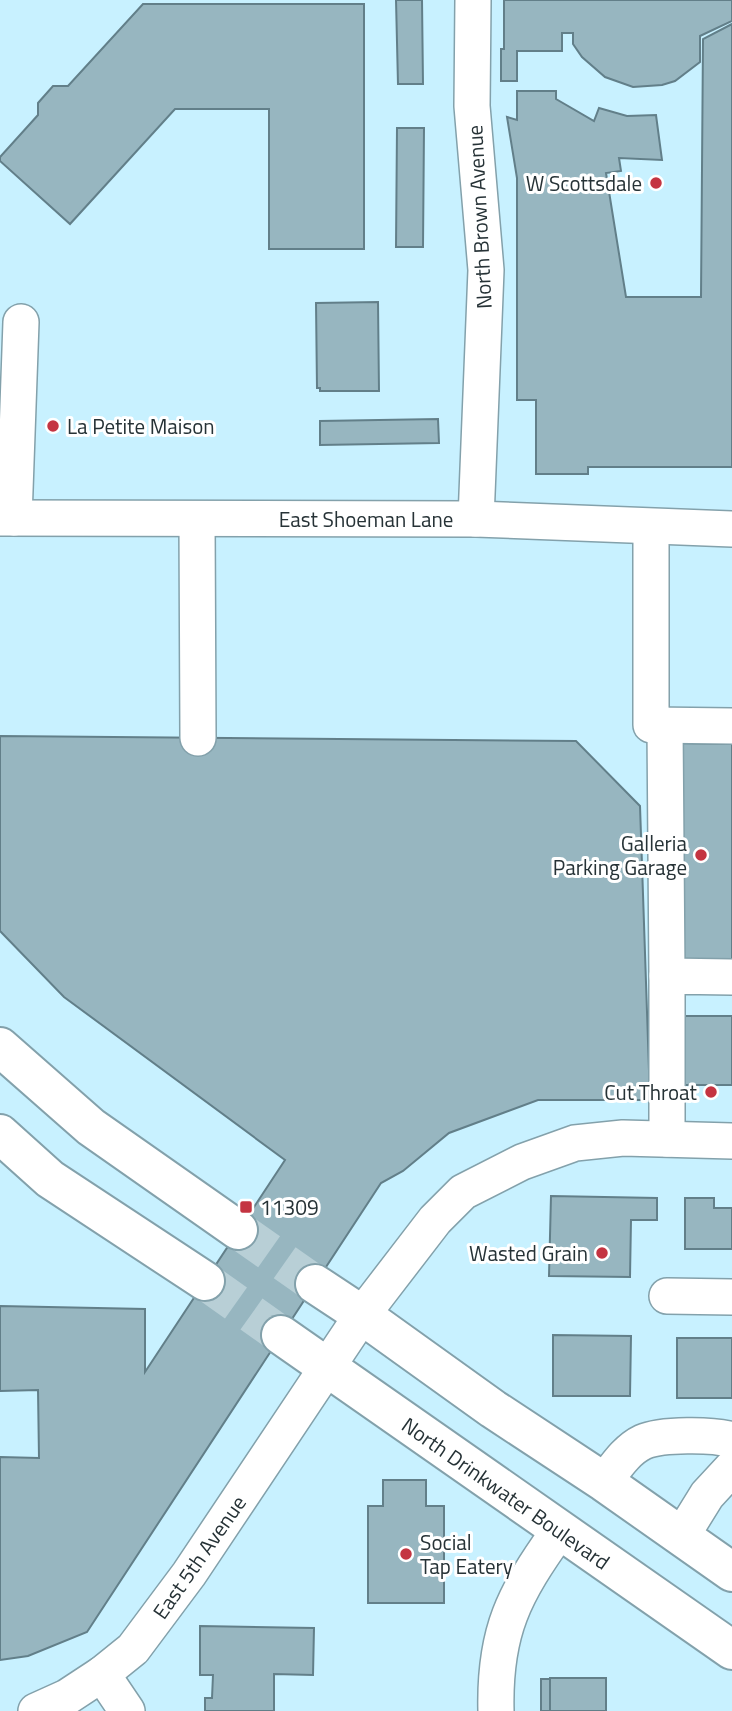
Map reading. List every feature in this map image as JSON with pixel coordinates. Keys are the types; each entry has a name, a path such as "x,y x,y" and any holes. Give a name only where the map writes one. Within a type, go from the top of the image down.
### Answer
{"main road":[{"path":"0,1047 91,1128 239,1230"},
{"path":"0,1134 50,1179 205,1281"},
{"path":"315,1284 732,1572"},
{"name":"North Drinkwater Boulevard","path":"281,1335 732,1650"}],"street":[{"name":"North Brown Avenue","path":"473,0 472,106 486,270 476,519"},
{"path":"7,518 21,322"},
{"name":"East Shoeman Lane","path":"7,518 476,519 732,529"},
{"path":"197,520 198,738"},
{"path":"651,527 651,725 732,726"},
{"path":"665,725 667,1139"},
{"path":"667,976 732,977"},
{"name":"East 5th Avenue","path":"36,1711 56,1703 102,1674 132,1649 149,1629 189,1574 362,1315 435,1220 463,1192 522,1162 575,1143 623,1138 732,1140"},
{"path":"667,1296 732,1297"},
{"path":"604,1482 627,1454 644,1442 666,1437 732,1440"},
{"path":"681,1537 707,1495 732,1468"},
{"path":"496,1711 495,1684 500,1643 513,1602 559,1531"},
{"path":"102,1674 127,1711"}],"shaded area":[{"path":"0,0 732,0 732,1711 0,1711"}],"building":[{"path":"396,0 422,0 423,84 398,84"},
{"path":"504,0 732,0 732,21 700,36 700,62 675,81 662,85 633,87 605,77 582,57 573,44 573,33 562,33 562,51 517,51 517,81 501,81"},
{"path":"143,4 364,4 364,249 269,249 269,109 175,109 70,224 0,161 0,157 38,115 38,103 53,86 68,86"},
{"path":"732,24 732,467 588,467 588,474 536,474 536,400 517,400 517,178 507,117 517,120 517,91 556,91 556,99 594,121 599,108 627,116 656,115 662,160 619,158 621,171 606,173 626,297 701,297 703,39"},
{"path":"397,128 424,128 423,247 396,247"},
{"path":"378,302 379,391 320,391 320,388 317,388 316,303"},
{"path":"438,419 439,443 320,445 320,421"},
{"path":"0,736 576,741 640,806 650,1100 538,1100 449,1133 403,1171 381,1183 87,1632 28,1656 0,1660 0,1457 39,1458 38,1390 0,1391 0,1306 145,1309 145,1372 285,1160 64,997 0,931"},
{"name":"Galleria Parking Garage","path":"672,743 732,744 732,966 668,966"},
{"path":"682,1016 732,1016 732,1085 682,1085"},
{"path":"551,1196 657,1198 657,1220 631,1220 630,1277 549,1276"},
{"path":"685,1198 714,1198 714,1208 732,1208 732,1249 685,1249"},
{"path":"553,1335 631,1336 630,1396 553,1396"},
{"path":"677,1338 732,1338 732,1398 677,1398"},
{"name":"Social Tap Eatery","path":"383,1480 426,1480 426,1506 444,1506 444,1603 368,1603 368,1506 383,1506"},
{"path":"200,1626 314,1628 313,1675 274,1674 274,1711 205,1711 205,1698 212,1698 213,1675 200,1675"},
{"path":"550,1678 606,1678 606,1711 550,1711"},
{"path":"541,1679 550,1679 550,1711 541,1711"}],"tunnel":[{"path":"238,1230 315,1284"},
{"path":"205,1281 281,1335"}],"place":[{"name":"W Scottsdale","path":"656,183"},
{"name":"La Petite Maison","path":"53,426"},
{"name":"Galleria Parking Garage","path":"701,855"},
{"name":"Cut Throat","path":"711,1092"},
{"name":"11309","path":"246,1207"},
{"name":"Wasted Grain","path":"602,1253"},
{"name":"Social Tap Eatery","path":"406,1554"}]}
